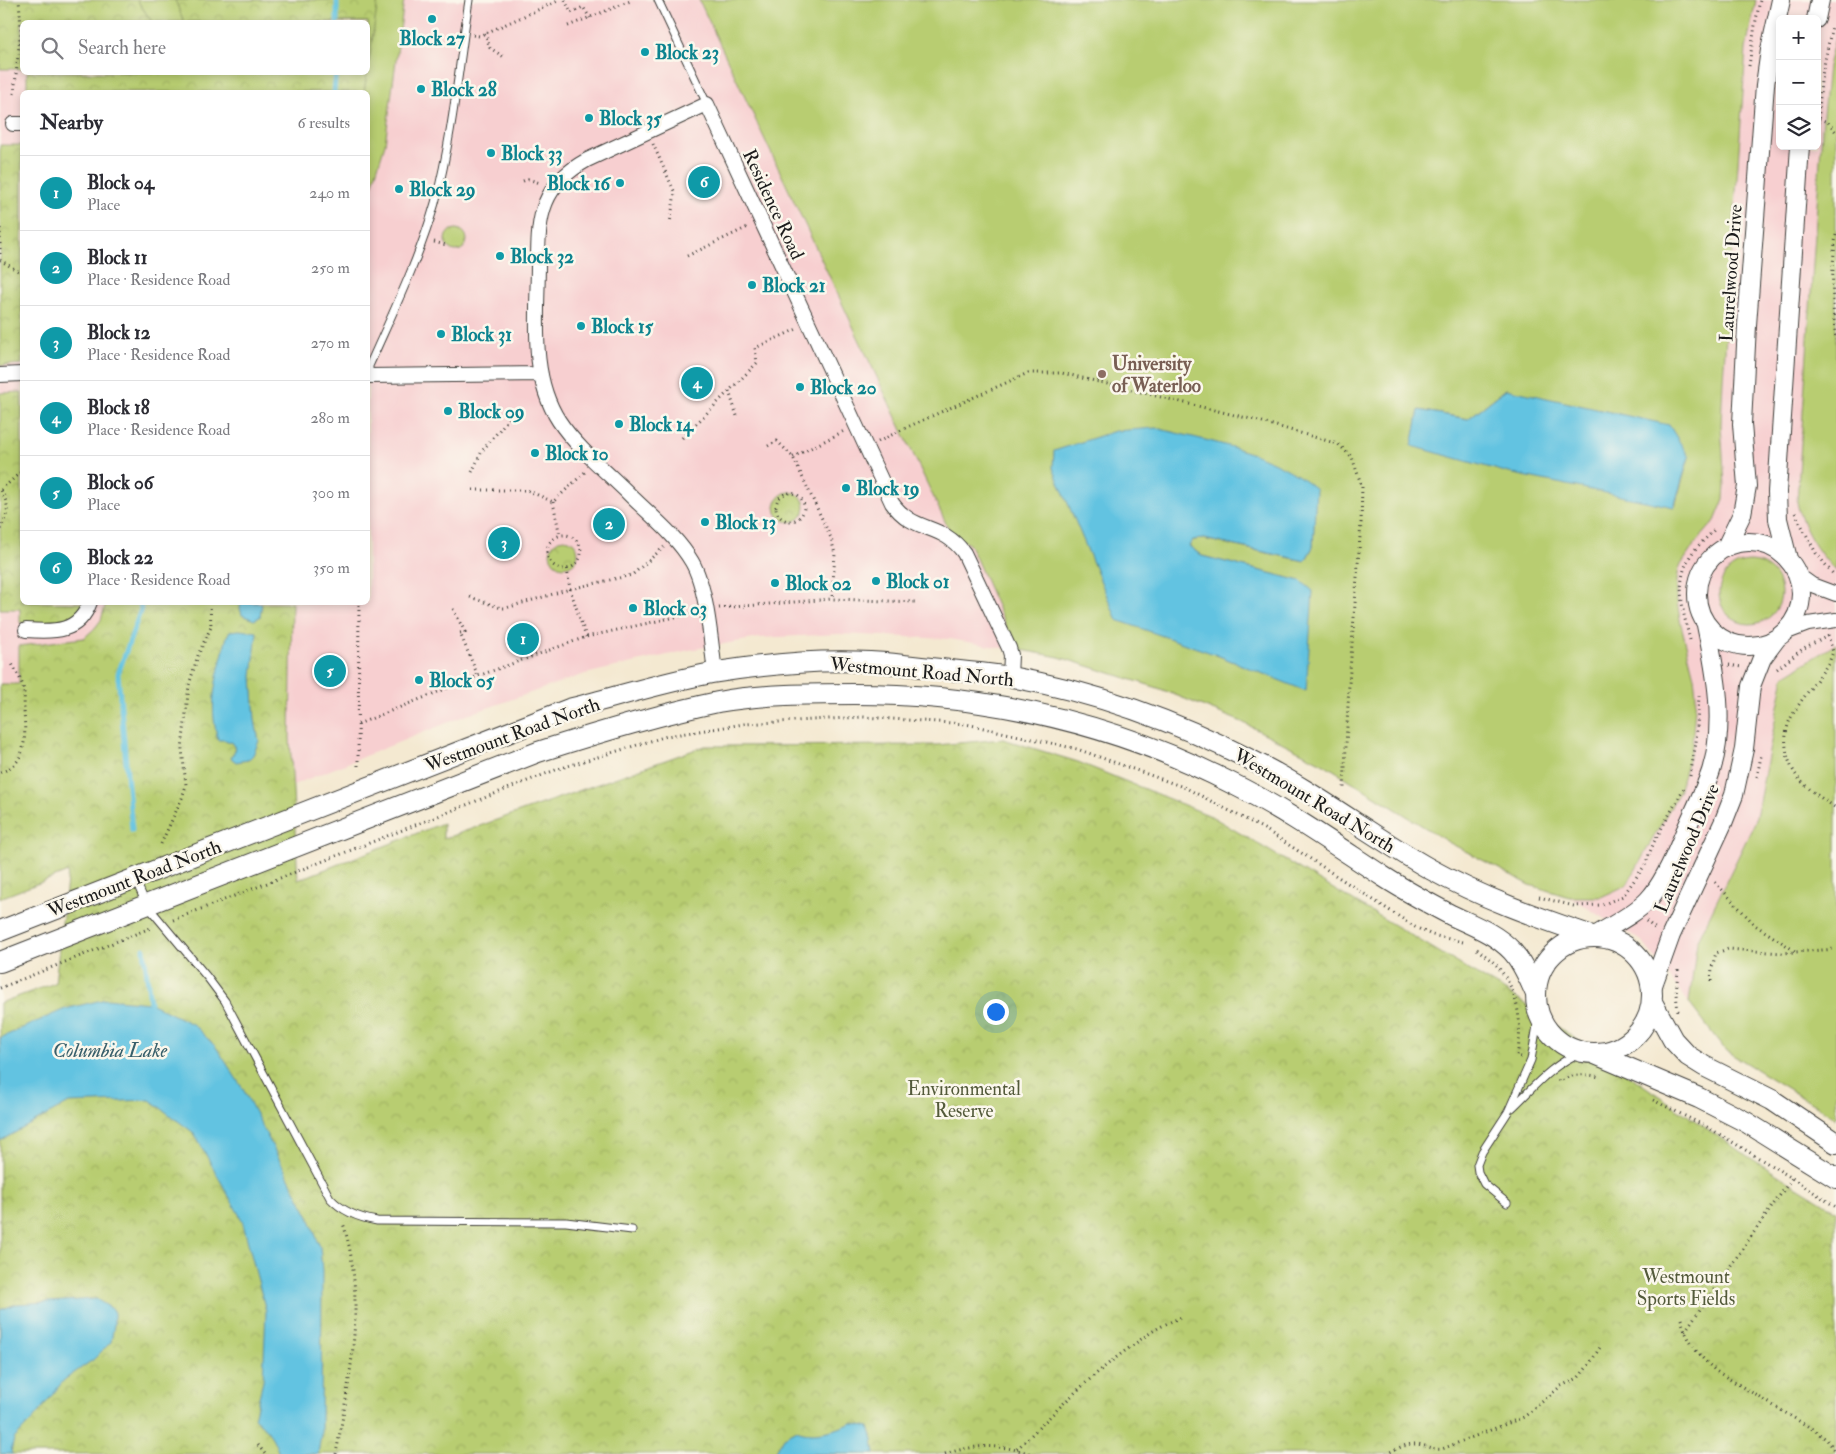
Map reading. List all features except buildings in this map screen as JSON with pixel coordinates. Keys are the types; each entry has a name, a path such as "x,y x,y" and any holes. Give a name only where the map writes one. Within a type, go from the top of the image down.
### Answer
{"main road":[{"name":"Westmount Road North","path":"0,931 569,709 666,682 714,673 824,661 842,661 870,662 1010,677 1062,688 1158,718 1204,737 1282,777 1434,871 1498,902 1593,936"},
{"name":"Westmount Road North","path":"0,962 538,752 626,724 720,702 798,694 888,694 969,701 1040,713 1114,734 1172,756 1235,784 1305,825 1413,896 1498,939 1520,961 1536,994"},
{"path":"1836,1143 1772,1100 1688,1056 1673,1040 1652,995 1647,972 1639,957 1626,946 1611,938 1593,936 1574,940 1559,948 1547,961 1539,976 1536,994 1539,1014 1546,1027 1556,1039 1568,1047 1588,1053 1699,1098 1746,1122 1836,1178"},
{"path":"1588,1053 1610,1051 1626,1044 1638,1033 1648,1018 1652,995"}],"street":[{"name":"Laurelwood Drive","path":"1726,547 1742,514 1747,486 1742,424 1747,325 1766,85 1770,50 1781,0"},
{"path":"1820,0 1824,21"},
{"name":"Residence Road","path":"707,104 892,503 899,512 918,525 947,536 964,553 1009,648 1011,655 1010,677"},
{"path":"707,104 577,166 556,185 542,211 539,228 538,342 541,374 548,398 559,421 569,434 675,540 693,563 702,588 714,673"},
{"path":"1788,559 1778,519 1777,492 1800,150"},
{"path":"0,375 20,374"},
{"path":"370,376 541,374"},
{"path":"1782,635 1799,610 1801,592 1798,575 1788,559 1775,548 1759,542 1742,542 1726,547 1712,557 1702,571 1697,587 1698,604 1706,625 1729,642 1745,646 1761,645 1808,624 1836,620"},
{"path":"1798,575 1812,585 1836,594"},
{"path":"26,630 61,630 74,625 86,614 89,605"},
{"name":"Laurelwood Drive","path":"1593,936 1636,911 1649,899 1679,847 1711,770 1718,737 1719,720 1715,667 1706,625"},
{"name":"Laurelwood Drive","path":"1652,995 1671,935 1734,795 1744,749 1751,686 1762,658 1782,635"}],"lane":[{"path":"370,364 418,254 435,203 445,159 469,0"},
{"path":"658,0 707,104"},
{"path":"135,878 146,904 225,1001 330,1198 338,1207 363,1219 377,1221 566,1222 632,1230"},
{"path":"1507,1203 1484,1184 1477,1165 1482,1152 1508,1112 1531,1060 1539,1014"},
{"path":"1508,1112 1549,1070 1570,1057 1588,1053"}],"path":[{"path":"19,0 20,20"},
{"path":"464,32 480,36 560,0"},
{"path":"565,0 571,13 584,7 590,18"},
{"path":"568,26 633,0"},
{"path":"1748,74 1754,25 1760,0"},
{"path":"1820,105 1824,21"},
{"path":"485,33 490,48 504,57"},
{"path":"14,94 20,37"},
{"path":"1821,120 1828,122 1836,132"},
{"path":"653,144 676,193 670,222"},
{"path":"523,181 528,179 542,185"},
{"path":"687,256 753,225"},
{"path":"0,228 0,259 20,272"},
{"path":"1836,235 1833,264 1833,298 1836,340"},
{"path":"682,438 757,363 755,348 808,323"},
{"path":"866,447 1028,373 1062,373 1259,421 1338,444 1352,457 1362,487 1361,523 1348,684 1344,788"},
{"path":"729,391 737,416"},
{"path":"472,472 482,451 514,411"},
{"path":"793,457 856,425"},
{"path":"768,446 777,440 793,457 831,538 835,554 832,598"},
{"path":"554,502 596,461"},
{"path":"0,529 6,517 8,505 1,490 20,473"},
{"path":"473,490 527,490 554,502"},
{"path":"790,492 797,494 804,502 805,509 801,517 793,522 781,519 777,514 778,500 785,494 790,492"},
{"path":"804,502 812,497"},
{"path":"554,502 560,536"},
{"path":"1795,506 1796,515 1816,553 1834,574 1836,569"},
{"path":"1692,647 1682,610 1681,580 1685,564 1693,552 1719,523"},
{"path":"560,536 571,537 580,549 581,554 576,564 567,569 556,567 548,559 550,542 560,536"},
{"path":"470,597 501,608 632,575 666,545"},
{"path":"567,569 570,590 586,637"},
{"path":"719,608 832,598 918,602"},
{"path":"161,844 186,785 182,750 188,685 198,655 211,627 210,605"},
{"path":"358,766 359,605"},
{"path":"453,609 465,632 460,633 478,676"},
{"path":"358,724 478,676 586,637 694,613"},
{"path":"1829,636 1833,652 1830,660 1792,715 1786,729 1785,742 1788,762 1800,781 1836,808"},
{"path":"0,772 18,761 23,750 25,738 23,687 11,662"},
{"path":"1726,665 1750,668"},
{"path":"1540,897 1574,906 1602,905 1623,896 1645,865 1654,842 1689,780 1696,743 1699,687"},
{"path":"0,988 558,770 667,736 744,724 863,717 966,724 1076,749 1186,788 1266,830 1415,926 1432,935 1471,944 1497,966 1515,998 1520,1022 1518,1056"},
{"path":"1715,882 1755,925 1796,951"},
{"path":"1644,919 1654,929 1660,931"},
{"path":"1711,981 1716,953 1728,949 1782,953 1836,949"},
{"path":"1679,1016 1676,978 1680,963"},
{"path":"1559,1081 1571,1075 1583,1074 1606,1080"},
{"path":"1649,1098 1709,1128 1836,1207"},
{"path":"1685,1332 1792,1178"},
{"path":"336,1454 352,1370 356,1307 351,1248 338,1207"},
{"path":"1018,1450 1066,1401 1107,1364 1162,1324 1182,1317"},
{"path":"1681,1318 1692,1346 1716,1371 1814,1430 1827,1440 1836,1451"},
{"path":"1386,1454 1408,1445 1418,1444 1433,1450 1442,1449 1497,1429 1524,1416 1561,1386 1578,1378 1601,1346"},
{"path":"258,1445 266,1454"},
{"path":"945,1454 960,1449 991,1445 1031,1454"}],"shaded area":[{"name":"University of Waterloo","path":"0,0 1836,0 1836,1118 1726,1051 1641,940 1569,897 1530,885 1448,842 1324,764 1242,722 1158,688 1059,657 950,639 839,634 759,638 689,650 585,674 464,716 293,785 0,898"}],"green space":[{"path":"0,0 137,0 151,20 20,20 20,69 0,69"},
{"path":"137,0 404,0 385,144 370,193 370,90 213,90 206,75 370,75 370,20 151,20"},
{"path":"175,0 378,0 370,54 370,20 183,20"},
{"path":"699,0 1756,0 1746,49 1723,380 1721,425 1725,486 1724,499 1715,521 1694,545 1679,568 1677,581 1680,620 1694,677 1696,695 1692,745 1679,792 1627,885 1601,897 1569,897 1530,885 1448,842 1324,764 1242,722 1158,688 1059,657 1016,649 970,545 950,532","holes":["1506,389 1689,457 1675,506 1413,446 1419,410 1468,419","1053,468 1315,489 1313,547 1305,561 1203,539 1193,540 1189,546 1202,556 1300,581 1306,690 1214,654"]},
{"path":"1836,35 1836,571 1811,539 1799,512 1797,502 1823,115 1828,66"},
{"path":"27,75 367,75 364,90 27,90"},
{"path":"0,145 20,145 20,364 0,366"},
{"path":"456,229 464,232 467,240 464,248 456,251 448,248 445,240 448,232"},
{"path":"20,392 20,605 83,605 75,616 62,622 20,623 20,609 0,609 0,393"},
{"path":"790,492 801,496 805,507 801,518 790,522 779,518 775,507 779,496"},
{"path":"564,539 574,543 578,553 574,563 564,567 554,563 550,553 554,543"},
{"path":"1744,562 1756,562 1772,571 1779,581 1781,593 1779,605 1772,615 1756,624 1744,624 1733,619 1724,610 1719,599 1719,587 1724,576 1733,567"},
{"name":"Environmental Reserve","path":"105,605 292,605 290,738 298,880 443,823 443,839 705,746 937,745 1003,739 1078,762 1211,816 1507,992 1741,1152 1836,1211 1836,1454 0,1454 0,1003 55,983 68,872 0,898 0,684 19,684 19,646 84,638 101,620"},
{"path":"1836,644 1836,1118 1726,1051 1689,1003 1697,942 1755,822 1784,676"}],"water":[{"path":"1506,389 1669,425 1689,457 1674,507 1509,473 1412,446 1419,410 1468,419"},
{"path":"1156,428 1219,443 1260,457 1280,465 1316,489 1313,547 1305,561 1204,539 1193,540 1189,546 1202,556 1301,581 1313,591 1306,691 1214,654 1117,620 1053,468 1054,451 1115,431"},
{"path":"240,605 262,605 260,617 254,620 242,615"},
{"path":"230,631 257,632 252,676 255,720 259,741 253,755 248,760 236,762 231,758 235,750 233,743 218,740 215,726 214,700 217,675 227,636"},
{"name":"Columbia Lake","path":"106,999 150,1003 194,1025 216,1047 243,1089 309,1217 320,1247 322,1271 321,1435 318,1454 279,1454 270,1434 254,1418 263,1381 266,1311 242,1220 194,1133 150,1100 69,1103 0,1141 0,1038 65,1009"},
{"path":"96,1299 114,1310 111,1342 94,1359 64,1380 34,1418 14,1439 11,1452 13,1454 0,1454 0,1310 16,1304"},
{"path":"852,1423 869,1427 875,1454 774,1454 784,1437 797,1430 817,1433"}],"waterway":[{"path":"337,0 337,20"},
{"path":"334,90 336,75"},
{"path":"132,830 118,674 141,609 140,605"},
{"path":"144,949 150,1003"}],"place":[{"name":"Block 27","path":"432,19"},
{"name":"Block 23","path":"645,52"},
{"name":"Block 28","path":"421,89"},
{"name":"Block 35","path":"589,118"},
{"name":"Block 33","path":"491,153"},
{"name":"Block 22","path":"704,182"},
{"name":"Block 16","path":"620,183"},
{"name":"Block 29","path":"399,189"},
{"name":"Block 32","path":"500,256"},
{"name":"Block 21","path":"752,285"},
{"name":"Block 15","path":"581,326"},
{"name":"Block 31","path":"441,334"},
{"name":"University of Waterloo","path":"1102,374"},
{"name":"Block 18","path":"697,383"},
{"name":"Block 20","path":"800,387"},
{"name":"Block 09","path":"448,411"},
{"name":"Block 14","path":"619,424"},
{"name":"Block 10","path":"535,453"},
{"name":"Block 19","path":"846,488"},
{"name":"Block 13","path":"705,522"},
{"name":"Block 11","path":"609,524"},
{"name":"Block 12","path":"504,543"},
{"name":"Block 01","path":"876,581"},
{"name":"Block 02","path":"775,583"},
{"name":"Block 03","path":"633,608"},
{"name":"Block 04","path":"523,639"},
{"name":"Block 06","path":"330,671"},
{"name":"Block 05","path":"419,680"}],"park label":[{"name":"Westmount Sports Fields","path":"1686,1287"}]}
